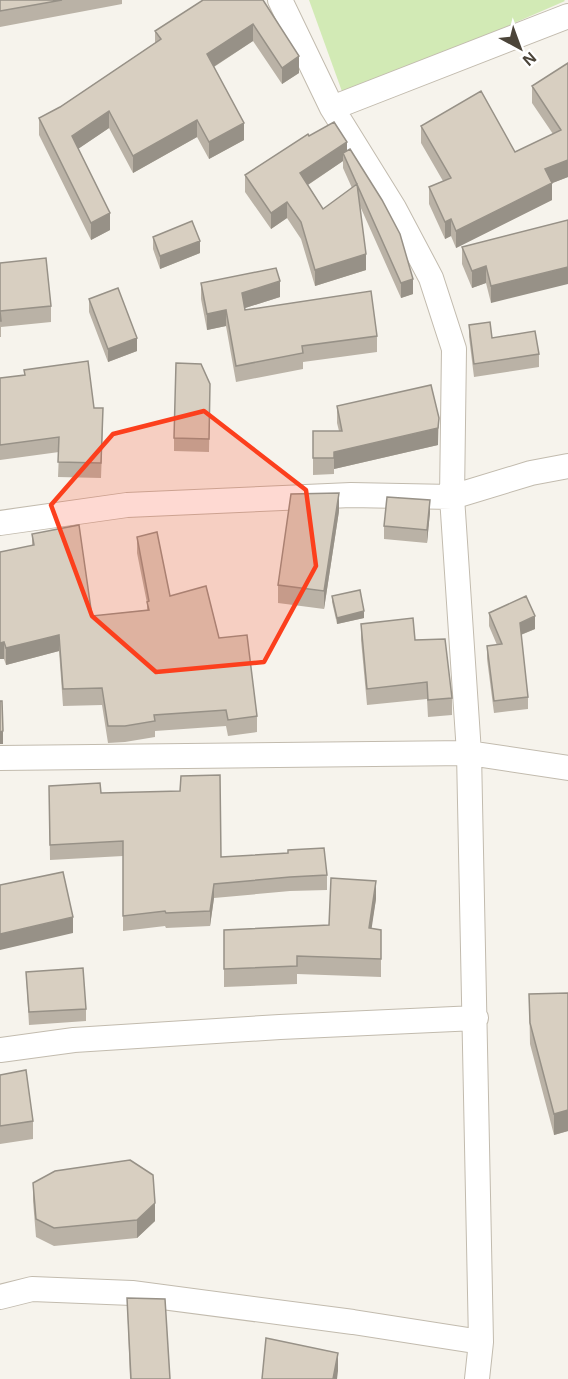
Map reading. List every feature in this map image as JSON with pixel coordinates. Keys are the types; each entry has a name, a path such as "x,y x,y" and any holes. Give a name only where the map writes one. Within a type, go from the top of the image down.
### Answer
{"street":[{"path":"280,0 332,108 394,208 431,278 454,349 452,497 470,753 476,1018 481,1342 477,1379"},
{"path":"332,108 568,16"},
{"path":"0,523 127,505 351,495 452,497 531,473 568,466"},
{"path":"0,758 470,753 568,768"},
{"path":"0,1050 74,1040 476,1018"},
{"path":"0,1297 32,1289 132,1293 353,1322 481,1342"}],"highlighted area":[{"path":"204,411 306,490 316,566 264,662 156,672 92,616 51,505 113,434"}],"green space":[{"path":"309,0 564,0 565,1 344,97"}],"building":[{"path":"0,0 62,0 0,11"},
{"path":"203,0 263,0 299,56 282,68 253,24 207,54 244,123 209,142 197,120 133,156 109,111 72,136 110,213 91,223 39,118 60,107 161,39 155,31"},
{"path":"568,63 568,160 545,169 552,183 456,231 451,219 445,222 429,187 451,178 421,126 481,91 515,152 561,130 532,86"},
{"path":"334,122 347,142 300,173 323,209 357,184 366,254 315,270 301,222 287,202 271,213 245,175 308,134 309,136"},
{"path":"350,149 400,234 413,279 401,283 343,153"},
{"path":"568,220 568,267 491,286 486,266 472,271 462,247"},
{"path":"192,221 200,241 160,256 153,237"},
{"path":"46,258 51,306 0,311 0,263"},
{"path":"276,268 280,281 242,293 245,310 371,291 377,336 302,346 303,353 236,366 226,310 207,314 201,283"},
{"path":"118,288 137,338 108,349 89,299"},
{"path":"490,322 492,338 535,331 539,354 474,364 469,325"},
{"path":"88,361 94,408 103,408 101,463 58,462 59,437 0,445 0,378 25,375 24,370"},
{"path":"176,363 201,364 210,384 209,439 174,438"},
{"path":"431,385 439,418 438,428 334,452 334,458 313,458 313,431 342,431 337,406"},
{"path":"339,493 324,591 278,585 291,494"},
{"path":"387,497 430,500 427,530 384,526"},
{"path":"79,525 92,616 149,610 137,537 157,532 170,596 206,586 219,638 247,635 257,716 228,720 226,710 154,715 155,721 108,726 102,688 63,689 59,635 6,648 4,642 0,643 0,552 34,545 32,534"},
{"path":"360,590 364,611 337,618 332,596"},
{"path":"526,596 535,616 520,623 528,697 494,701 487,646 502,644 489,613"},
{"path":"413,618 415,640 445,639 452,698 428,700 427,682 367,689 361,624"},
{"path":"0,701 2,701 3,731 0,732"},
{"path":"220,775 221,857 288,853 288,850 324,848 327,875 214,884 210,911 166,913 165,911 123,916 123,841 50,845 49,786 100,783 101,793 180,791 181,776"},
{"path":"63,872 73,917 0,934 0,885"},
{"path":"331,878 376,881 369,928 381,930 381,959 297,956 297,966 224,969 224,930 329,925"},
{"path":"83,968 86,1009 29,1012 26,972"},
{"path":"568,993 568,1110 554,1114 530,1023 529,994"},
{"path":"26,1070 33,1121 0,1126 0,1075"},
{"path":"130,1160 153,1175 155,1203 137,1220 54,1228 36,1219 33,1183 55,1171"},
{"path":"127,1298 165,1299 170,1379 131,1379"},
{"path":"266,1338 338,1353 333,1379 262,1379"}]}
